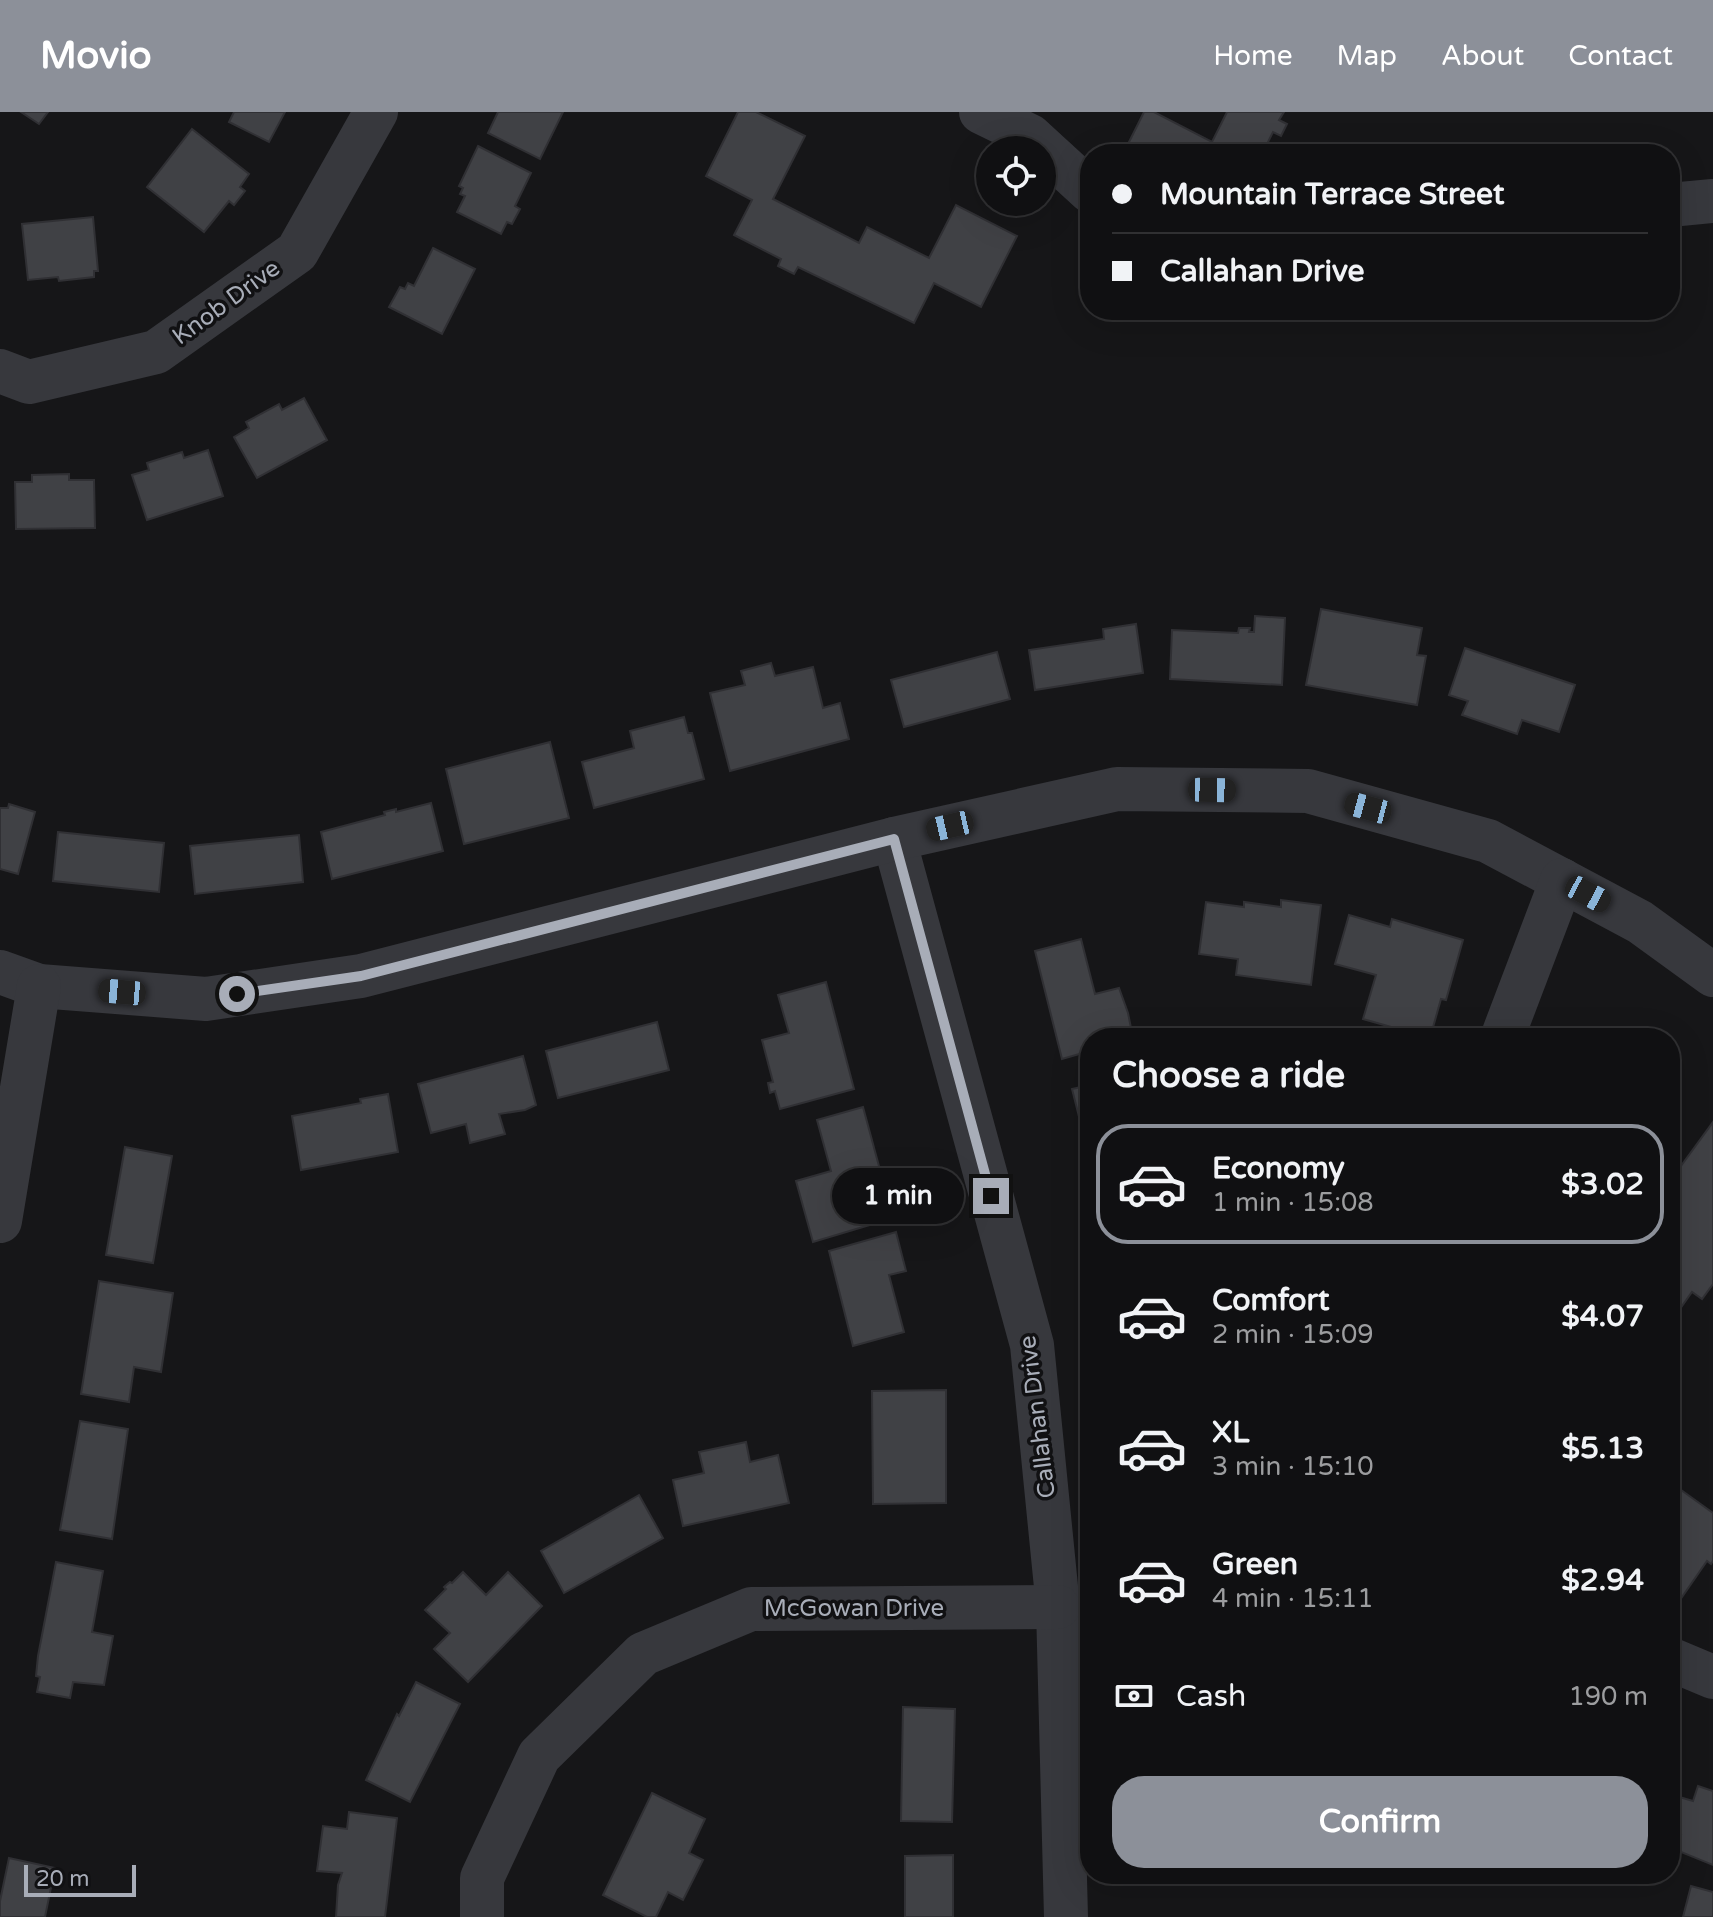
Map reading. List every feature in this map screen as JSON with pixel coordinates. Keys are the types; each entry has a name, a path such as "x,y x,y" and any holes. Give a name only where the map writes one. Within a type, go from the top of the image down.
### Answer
{"street":[{"name":"Knob Drive","path":"0,371 29,382 156,352 297,252 376,112"},
{"path":"981,112 1031,124 1080,180"},
{"path":"1680,204 1713,201"},
{"path":"0,1221 19,979 206,999 361,976 894,839 1117,789 1308,791 1488,841 1640,922 1713,975"},
{"name":"Callahan Drive","path":"894,839 1032,1345 1058,1607 1066,1917"},
{"path":"1506,1028 1562,880"},
{"name":"McGowan Drive","path":"482,1917 482,1878 539,1756 643,1654 751,1609 1058,1607"},
{"path":"1680,1663 1713,1677"}],"building":[{"path":"21,112 48,112 39,124"},
{"path":"234,112 285,112 269,142 229,122"},
{"path":"498,112 563,112 540,159 488,133"},
{"path":"738,112 756,112 805,136 773,199 859,243 867,227 929,258 956,205 1017,236 981,307 934,283 914,323 798,267 794,274 778,266 781,259 734,235 752,200 706,176"},
{"path":"1144,112 1154,112 1212,142 1227,112 1284,112 1279,120 1287,124 1281,136 1273,132 1267,144 1128,144"},
{"path":"192,129 249,174 240,187 245,191 234,205 229,201 204,232 147,187"},
{"path":"478,146 531,173 515,206 520,209 512,224 507,222 501,234 457,212 465,196 460,194 463,188 459,186"},
{"path":"93,217 98,271 94,271 94,277 59,281 58,277 28,280 22,224"},
{"path":"433,248 475,269 442,334 389,307 400,287 405,289 408,283 414,286"},
{"path":"304,398 327,440 257,478 234,437 249,428 246,422 279,404 282,410"},
{"path":"208,450 223,496 147,520 132,475 149,470 147,463 182,452 184,458"},
{"path":"69,474 69,480 94,480 95,528 16,529 15,482 32,482 32,475"},
{"path":"1321,609 1422,628 1417,655 1426,656 1417,705 1306,685"},
{"path":"1255,616 1285,618 1282,685 1170,679 1172,630 1238,633 1239,628 1250,628 1249,632 1254,632"},
{"path":"1136,624 1143,673 1035,690 1029,650 1104,639 1103,629"},
{"path":"1465,648 1575,685 1559,732 1522,720 1517,734 1462,715 1468,701 1449,695"},
{"path":"997,652 1010,699 904,727 891,680"},
{"path":"771,663 775,676 813,667 823,708 840,703 849,739 730,771 710,693 745,685 741,671"},
{"path":"684,717 688,733 692,733 704,779 594,808 582,762 634,748 630,731"},
{"path":"550,742 569,818 464,844 446,769"},
{"path":"431,803 443,851 332,879 321,832 385,815 384,812"},
{"path":"9,804 35,812 18,874 0,869 0,808 8,808"},
{"path":"58,832 164,843 159,892 53,881"},
{"path":"299,835 303,882 195,894 190,846"},
{"path":"1281,900 1321,905 1311,985 1236,975 1238,959 1199,954 1206,902 1244,907 1244,902 1281,907"},
{"path":"1349,915 1390,927 1392,919 1463,940 1446,1000 1441,999 1433,1028 1395,1028 1363,1019 1376,975 1335,964"},
{"path":"1081,939 1095,994 1119,988 1131,1028 1080,1028 1080,1054 1062,1059 1035,951"},
{"path":"826,982 854,1089 780,1109 775,1091 770,1093 768,1083 773,1082 762,1040 789,1033 778,995"},
{"path":"657,1022 669,1070 558,1098 546,1051"},
{"path":"523,1056 536,1105 499,1114 505,1134 470,1143 466,1124 431,1133 418,1084"},
{"path":"1080,1087 1080,1121 1072,1089"},
{"path":"388,1094 398,1152 301,1170 292,1116 361,1103 360,1099"},
{"path":"863,1107 893,1218 813,1242 796,1181 831,1171 817,1120"},
{"path":"1713,1122 1713,1284 1702,1299 1692,1292 1680,1309 1680,1167"},
{"path":"125,1147 172,1156 153,1263 106,1255"},
{"path":"896,1232 906,1271 889,1275 904,1332 853,1346 829,1251"},
{"path":"99,1281 173,1293 161,1372 134,1367 129,1402 81,1394"},
{"path":"946,1390 946,1503 873,1504 872,1391"},
{"path":"80,1421 128,1429 112,1539 60,1530"},
{"path":"746,1442 750,1462 778,1455 789,1503 683,1526 673,1480 704,1473 699,1452"},
{"path":"1680,1489 1713,1513 1713,1561 1711,1564 1707,1561 1682,1597"},
{"path":"639,1495 663,1538 564,1593 541,1551"},
{"path":"56,1562 103,1571 92,1632 113,1636 104,1685 73,1682 70,1698 37,1692 40,1677 36,1676 38,1656"},
{"path":"463,1572 486,1595 508,1572 542,1606 468,1682 434,1649 450,1633 425,1610 446,1589 444,1587"},
{"path":"416,1682 460,1704 410,1802 366,1780"},
{"path":"903,1707 955,1709 952,1822 901,1821"},
{"path":"1698,1786 1713,1791 1713,1865 1680,1852 1680,1797 1693,1801"},
{"path":"652,1793 705,1819 689,1853 703,1860 683,1900 668,1892 656,1917 647,1917 603,1895"},
{"path":"349,1812 397,1818 385,1917 336,1917 342,1873 317,1871 323,1826 347,1829"},
{"path":"953,1855 953,1917 905,1917 905,1856"},
{"path":"9,1858 55,1868 45,1917 0,1917 0,1901"},
{"path":"1691,1886 1713,1892 1713,1917 1683,1917"}],"route":[{"path":"237,994 361,976 894,839 991,1196"}]}
